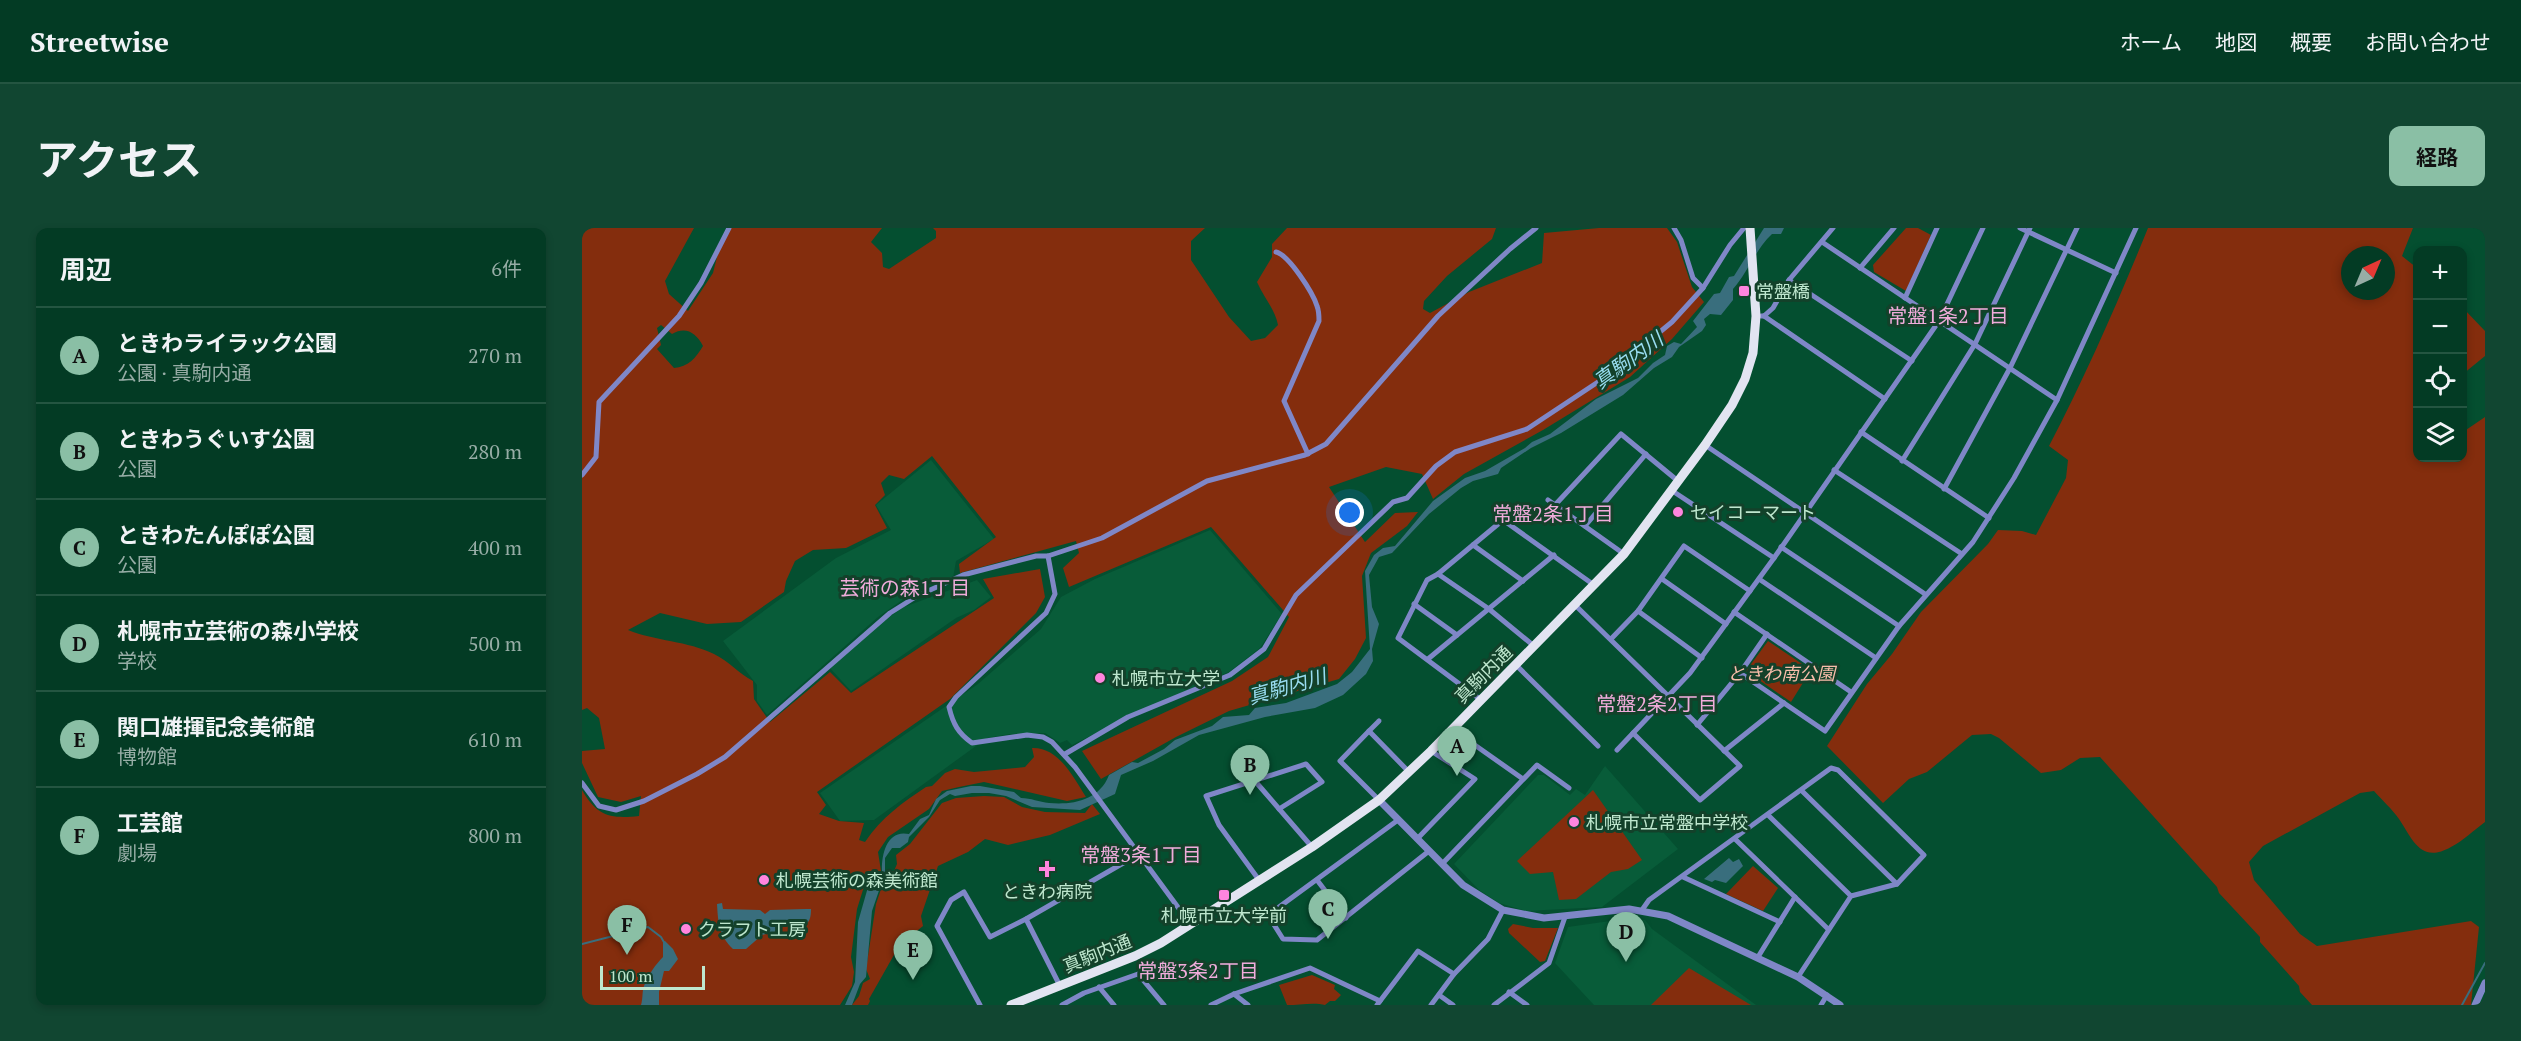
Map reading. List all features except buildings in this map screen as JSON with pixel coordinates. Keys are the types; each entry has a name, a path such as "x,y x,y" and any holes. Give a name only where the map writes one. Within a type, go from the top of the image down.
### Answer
{"highway":[{"name":"真駒内通","path":"1011,1005 1135,956 1191,925 1312,847 1379,800 1431,751 1624,554 1705,445 1732,405 1745,379 1760,316 1752,275 1748,229"}],"street":[{"path":"582,475 596,458 599,402 679,316 701,283 729,228"},
{"path":"582,783 599,806 616,810 644,801 725,757 899,607 963,575 1036,556 1048,556 1102,538 1208,481 1308,454 1326,444 1438,316 1536,228"},
{"path":"1674,228 1681,240 1693,278 1703,288"},
{"path":"1833,228 1789,280 1773,308 1760,316 1885,399"},
{"path":"1860,268 1894,228"},
{"path":"1905,298 1937,228"},
{"path":"1617,750 1702,658 1774,558 1939,321 1983,228"},
{"path":"2020,228 2029,230 2116,273"},
{"path":"1944,489 2010,368 2077,228"},
{"path":"1740,673 1825,730 1899,626 1962,554 1989,518 2057,400 2136,228"},
{"path":"1065,754 1128,717 1230,675 1264,650 1296,595 1393,502 1407,498 1436,466 1455,452 1527,429 1604,378 1672,322 1703,288 1730,245 1748,229"},
{"path":"1902,461 1975,344 2029,230"},
{"path":"1822,242 2057,400"},
{"path":"1276,252 1281,253 1297,271 1318,307 1319,321 1284,401 1308,454"},
{"path":"1789,280 1911,361"},
{"path":"1861,432 1989,518"},
{"path":"1556,505 1621,434 1678,481"},
{"path":"1705,445 1925,594"},
{"path":"1585,526 1646,454"},
{"path":"1834,470 1962,554"},
{"path":"1671,490 1774,558"},
{"path":"1548,500 1624,554"},
{"path":"1481,700 1398,638 1427,580 1438,574 1503,520 1594,585"},
{"path":"1473,545 1523,581"},
{"path":"1611,639 1638,611 1684,546 1750,591"},
{"path":"1781,548 1899,626"},
{"path":"1428,659 1554,555"},
{"path":"1048,556 1055,594 1046,613 956,697 949,707 953,722 960,734 972,743 1035,735 1052,742 1075,767 1191,925"},
{"path":"1438,574 1488,609 1534,646"},
{"path":"1662,579 1726,624"},
{"path":"1759,579 1876,658"},
{"path":"1414,604 1457,635"},
{"path":"1575,605 1740,766 1700,800 1633,733"},
{"path":"1638,611 1702,658"},
{"path":"1734,612 1851,692"},
{"path":"1697,725 1740,673 1767,634"},
{"path":"1516,665 1598,746"},
{"path":"1724,751 1784,703"},
{"path":"1379,721 1340,761 1469,890 1503,910 1544,918 1609,910 1642,910 1668,916 1798,977 1840,1005"},
{"path":"1452,729 1523,778"},
{"path":"1369,731 1409,772"},
{"path":"1417,839 1475,779 1431,751"},
{"path":"1259,880 1219,825 1206,796 1306,764 1322,782 1280,809"},
{"path":"1442,864 1536,765 1569,788"},
{"path":"1642,910 1649,900 1831,768 1838,770 1924,855 1897,884 1851,896 1798,977"},
{"path":"1255,781 1312,847"},
{"path":"1802,791 1897,884"},
{"path":"1768,815 1851,896"},
{"path":"1398,820 1268,915 1283,939 1317,940 1429,851"},
{"path":"1735,839 1828,929"},
{"path":"980,1005 937,926 951,900 964,892 990,937 1139,854"},
{"path":"1683,877 1780,922"},
{"path":"1317,880 1347,918"},
{"path":"1758,957 1795,897"},
{"path":"1431,1005 1454,974 1488,939 1503,910"},
{"path":"1494,1005 1549,963 1565,917"},
{"path":"1026,919 1060,986"},
{"path":"1212,1005 1234,994 1310,968 1379,1003 1418,951 1454,974"},
{"path":"1062,1005 1099,987 1138,974 1164,1005"},
{"path":"2475,1005 2485,982"},
{"path":"1099,987 1114,1005"},
{"path":"1509,992 1527,1005"},
{"path":"1234,994 1248,1005"},
{"path":"1438,995 1453,1005"},
{"path":"1821,1005 1827,995"}],"shaded area":[{"path":"931,460 994,539 956,561 953,578 918,589 878,617 767,715 757,701 757,685 723,641 836,558 891,530 876,505"},
{"name":"札幌市立大学","path":"1210,530 1282,614 1260,648 1229,672 1151,706 1072,745 1067,740 1060,743 1045,733 1010,734 987,738 874,820 840,821 820,793 978,684 1041,629 1061,597 1095,579"},
{"path":"977,580 991,597 974,610 956,618 851,691 830,668 881,623 904,607"},
{"name":"札幌市立常盤中学校","path":"1605,766 1678,849 1602,907 1526,911 1499,903 1479,890 1454,864 1538,775 1544,775 1570,795 1576,789 1585,795"},
{"path":"1631,918 1645,920 1652,929 1756,1005 1594,1005 1555,963 1568,927"}],"green space":[{"path":"582,228 694,228 665,281 669,294 688,311 713,273 722,237 731,228 882,228 871,242 882,253 883,267 889,269 936,238 936,231 933,228 1205,228 1191,241 1191,260 1229,317 1251,341 1265,338 1278,325 1257,282 1272,257 1272,244 1287,228 1496,228 1492,239 1447,276 1424,301 1423,309 1430,313 1469,292 1542,263 1544,233 1599,228 1667,228 1677,242 1692,287 1704,302 1672,339 1630,377 1543,430 1464,474 1433,499 1422,474 1386,467 1329,487 1365,542 1395,513 1418,512 1407,526 1371,553 1362,576 1366,638 1355,659 1339,679 1229,711 1176,737 1101,779 1082,751 1232,681 1268,657 1289,617 1211,527 1069,587 1063,568 1079,553 1076,541 960,573 959,564 996,537 932,456 904,479 889,475 881,483 885,495 875,505 887,528 846,548 813,550 795,561 784,592 741,622 707,624 660,613 628,630 693,646 719,657 753,681 754,699 770,722 830,672 851,693 994,598 983,579 1040,569 1045,597 1036,613 950,699 817,792 826,805 819,814 839,821 864,823 859,840 865,842 893,811 926,787 932,786 945,773 955,769 974,772 1025,767 1034,757 1032,748 1050,752 1058,758 1086,797 1067,801 984,782 942,791 929,809 888,837 878,852 881,871 867,877 857,909 851,957 854,972 852,986 840,1005 582,1005 582,790 599,810 605,814 620,817 639,816 641,796 621,802 598,797 582,763 582,751 605,749 599,718 587,708 582,710","holes":["661,325 672,334 682,331 690,332 703,346 691,361 674,368 657,349 661,345 657,328"]},
{"path":"1906,228 1918,228 1931,235 1906,291 1874,272 1873,265"},
{"path":"2148,228 2413,228 2402,256 2413,265 2413,462 2467,462 2467,429 2485,417 2485,822 2451,847 2432,853 2425,851 2414,842 2396,815 2374,791 2360,793 2263,846 2249,862 2254,880 2300,934 2317,946 2471,921 2479,927 2471,1005 2312,1005 2300,992 2299,986 2260,942 2260,937 2100,757 2080,758 2061,770 2041,773 1999,738 1991,734 1972,735 1927,772 1909,779 1883,803 1827,746 1867,684 1892,654 1921,612 1988,544 1998,530 2022,531 2036,535 2066,478 2068,460 2049,446 2113,311"},
{"path":"2467,312 2485,331 2485,356 2467,371"},
{"name":"ときわ南公園","path":"1768,641 1811,670 1791,702 1746,671"},
{"path":"1593,790 1642,860 1628,869 1611,872 1576,899 1559,900 1553,872 1530,874 1517,861"},
{"path":"1004,797 1022,807 1045,812 1085,813 1092,804 1100,814 1050,835 1008,845 985,839 968,852 938,866 921,916 923,926 903,939 869,999 868,1005 852,1005 859,996 863,983 870,979 866,969 876,904 886,874 894,871 897,864 896,855 910,844 942,803 956,798"},
{"path":"1753,866 1778,888 1763,911 1726,894"},
{"path":"1513,924 1533,928 1558,928 1545,961 1540,962 1509,933 1508,929"},
{"path":"1689,968 1751,1005 1651,1005"},
{"path":"1312,975 1335,985 1334,989 1341,995 1335,1001 1330,1001 1325,1005 1287,1005 1279,985"}],"water":[{"path":"1764,228 1784,228 1781,234 1772,234 1761,247 1733,289 1733,300 1721,315 1710,314 1704,319 1706,325 1702,331 1679,347 1672,357 1654,368 1623,395 1561,433 1531,448 1501,468 1498,474 1473,481 1461,488 1429,514 1392,553 1379,557 1369,575 1372,607 1379,624 1372,649 1373,661 1366,674 1343,695 1315,708 1265,717 1199,735 1153,761 1121,775 1115,794 1080,810 1032,807 1006,796 989,793 955,796 950,794 940,800 929,817 909,837 908,842 900,848 892,848 885,858 885,873 872,911 866,977 860,984 852,1005 845,1005 855,982 858,922 870,880 882,873 884,852 890,840 901,834 909,834 920,819 929,815 936,799 947,791 980,786 1014,792 1021,798 1049,803 1075,802 1099,791 1109,775 1132,762 1138,763 1164,749 1175,740 1212,726 1223,717 1249,715 1255,708 1286,703 1337,684 1352,672 1370,649 1365,571 1374,555 1383,548 1395,546 1433,501 1465,478 1485,471 1532,442 1550,434 1596,399 1638,378 1665,355 1667,346 1674,342 1681,344 1697,327 1693,321 1714,294 1720,293 1729,277 1734,276"},
{"path":"1729,858 1733,862 1739,859 1743,866 1726,883 1704,879"},
{"path":"722,903 723,909 760,910 765,914 770,910 811,909 811,914 809,921 803,927 782,926 778,931 762,935 746,949 733,949 720,928 717,904"},
{"path":"665,941 673,949 678,959 669,971 664,971 659,992 659,1005 641,1005 644,986 652,970 663,957 663,942"}],"waterway":[{"path":"582,944 648,927 661,937 665,944"},
{"path":"2462,1005 2485,963"}],"place":[{"name":"常盤橋","path":"1744,291"},
{"name":"セイコーマート","path":"1678,512"},
{"name":"札幌市立大学","path":"1100,678"},
{"name":"ときわライラック公園","path":"1457,776"},
{"name":"ときわうぐいす公園","path":"1250,795"},
{"name":"札幌市立常盤中学校","path":"1574,822"},
{"name":"ときわ病院","path":"1047,869"},
{"name":"札幌芸術の森美術館","path":"764,880"},
{"name":"札幌市立大学前","path":"1224,895"},
{"name":"クラフト工房","path":"686,929"},
{"name":"ときわたんぽぽ公園","path":"1328,939"},
{"name":"工芸館","path":"627,955"},
{"name":"札幌市立芸術の森小学校","path":"1626,962"},
{"name":"関口雄揮記念美術館","path":"913,980"}],"district":[{"name":"常盤1条2丁目","path":"1948,315"},
{"name":"常盤2条1丁目","path":"1553,513"},
{"name":"芸術の森1丁目","path":"905,587"},
{"name":"常盤2条2丁目","path":"1657,703"},
{"name":"常盤3条1丁目","path":"1141,854"},
{"name":"常盤3条2丁目","path":"1198,970"}],"water label":[{"name":"真駒内川","path":"1628,360"},
{"name":"真駒内川","path":"1287,686"}]}
